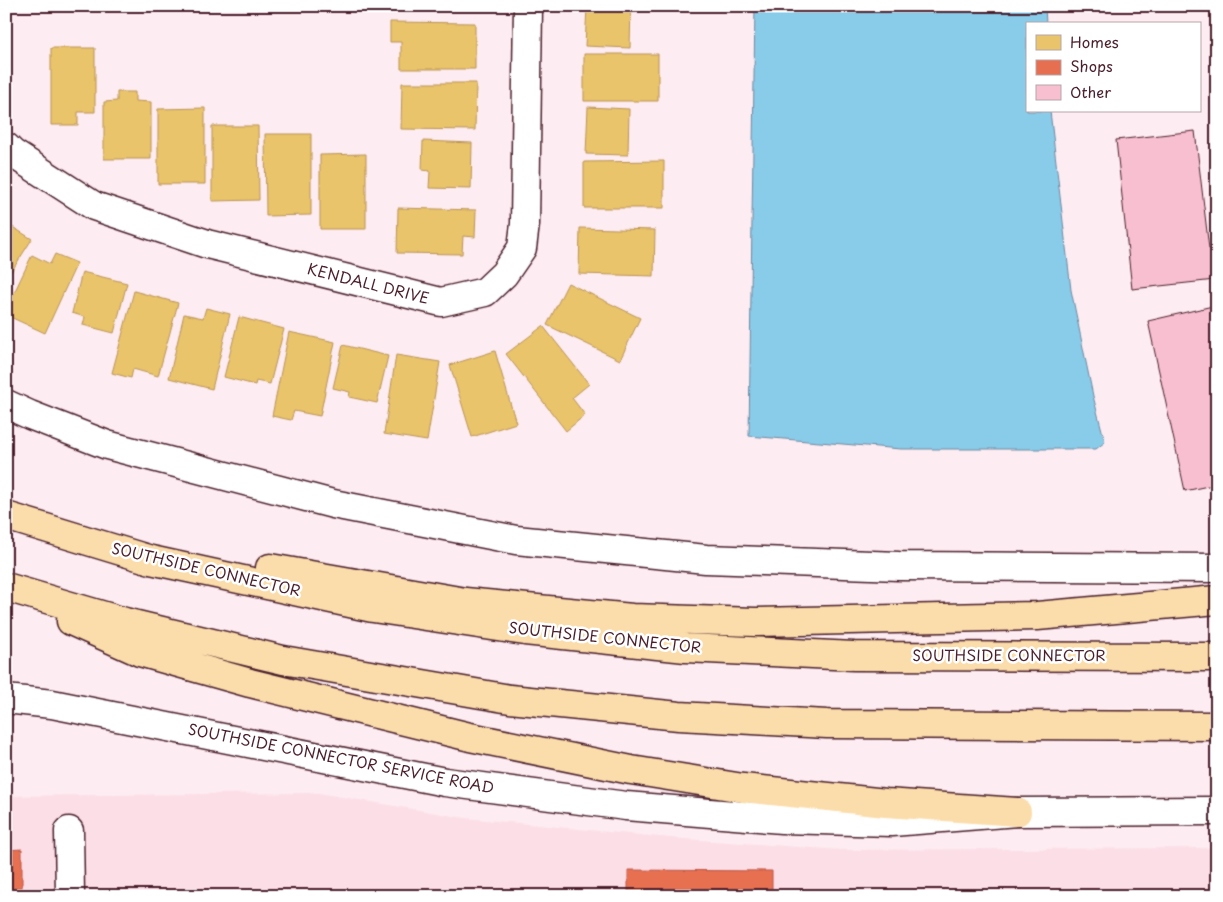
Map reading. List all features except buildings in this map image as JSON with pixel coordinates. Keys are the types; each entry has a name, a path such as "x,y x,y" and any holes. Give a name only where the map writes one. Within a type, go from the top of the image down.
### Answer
{"highway":[{"name":"SOUTHSIDE CONNECTOR","path":"6,516 151,560 363,606 525,631 686,648 854,656 1217,657"},
{"path":"54,531 465,602 632,618 755,622 1037,616 1217,600"},
{"path":"6,587 125,622 283,660 510,699 679,716 827,724 1217,726"},
{"path":"6,592 140,652 250,683 470,737 630,770 742,788 886,803 1018,812"}],"street":[{"name":"KENDALL DRIVE","path":"6,147 12,154 94,206 207,244 441,302 485,292 504,274 522,248 525,224 528,6"},
{"path":"6,404 98,442 126,450 332,504 516,540 706,559 898,566 1217,568"},
{"name":"SOUTHSIDE CONNECTOR SERVICE ROAD","path":"6,699 52,704 445,782 626,806 782,819 892,822 1018,812 1217,811"},
{"path":"69,831 70,896"}],"shaded area":[{"path":"318,793 465,818 670,838 841,850 1217,848 1217,896 6,896 6,796"}],"water":[{"path":"755,6 1045,6 1046,22 1026,22 1026,112 1050,112 1071,290 1093,396 1105,442 1096,449 901,449 749,436"}]}
